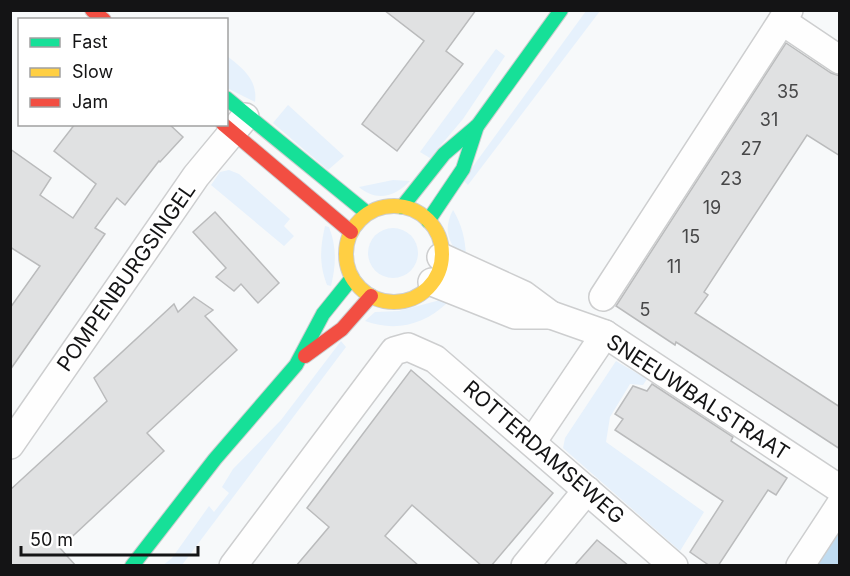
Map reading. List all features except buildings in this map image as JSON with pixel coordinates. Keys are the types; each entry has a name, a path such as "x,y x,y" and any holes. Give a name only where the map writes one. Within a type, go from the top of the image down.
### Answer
{"street":[{"path":"402,207 444,154 478,124 561,10"},
{"path":"603,297 782,20 840,60"},
{"path":"233,117 367,213"},
{"path":"233,117 351,232"},
{"path":"428,220 462,169 478,124"},
{"name":"POMPENBURGSINGEL","path":"10,445 196,176 227,126"},
{"path":"384,207 402,207 412,209 428,220 439,238 437,270 409,300 389,302 371,296 352,278 346,260 351,232 367,213 384,207"},
{"name":"SNEEUWBALSTRAAT","path":"437,270 515,315 551,315 605,334 840,489"},
{"path":"299,361 323,314 352,278"},
{"path":"132,566 188,492 299,361 342,329 371,296"},
{"path":"533,441 605,334"},
{"name":"ROTTERDAMSEWEG","path":"233,566 394,351 408,347 435,359 533,441 674,566"},
{"path":"525,566 587,490"},
{"path":"800,566 840,505"}],"shaded area":[{"path":"586,11 600,11 468,185 463,180"},
{"path":"496,49 505,56 463,119 430,158 420,152"},
{"path":"228,57 251,80 255,102 228,88"},
{"path":"288,105 344,156 328,170 273,123"},
{"path":"229,170 239,174 290,219 284,226 294,236 284,246 211,185 220,172"},
{"path":"393,180 410,181 398,191 385,196 372,195 359,187"},
{"path":"453,210 459,221 466,256 461,257 448,235 448,223"},
{"path":"325,226 329,227 334,249 335,264 331,286 327,285 322,263 321,249"},
{"path":"393,228 411,235 418,253 411,271 393,278 375,271 368,253 375,235"},
{"path":"444,299 447,303 438,311 409,324 387,326 365,321 375,312 399,311"},
{"path":"341,341 346,347 182,565 162,566 172,558 209,506 214,512 229,493 222,487 233,469 281,420"},
{"path":"616,361 647,379 643,385 630,384 610,417 606,442 704,512 680,551 563,448 565,438"}],"water":[{"path":"839,530 839,565 817,565"}],"traffic: fast":[{"path":"402,207 444,154 478,125 561,10"},
{"path":"228,100 367,213"},
{"path":"428,221 463,169 477,126"},
{"path":"132,566 215,459 296,365 323,314 352,278"}],"traffic: slow":[{"path":"394,206 412,210 428,220 438,236 442,254 438,272 428,288 412,298 394,302 376,298 360,288 350,272 346,254 350,236 360,220 376,210 394,206"}],"traffic: jam":[{"path":"92,10 102,18"},
{"path":"225,126 351,232"},
{"path":"305,356 342,329 371,296"}]}
